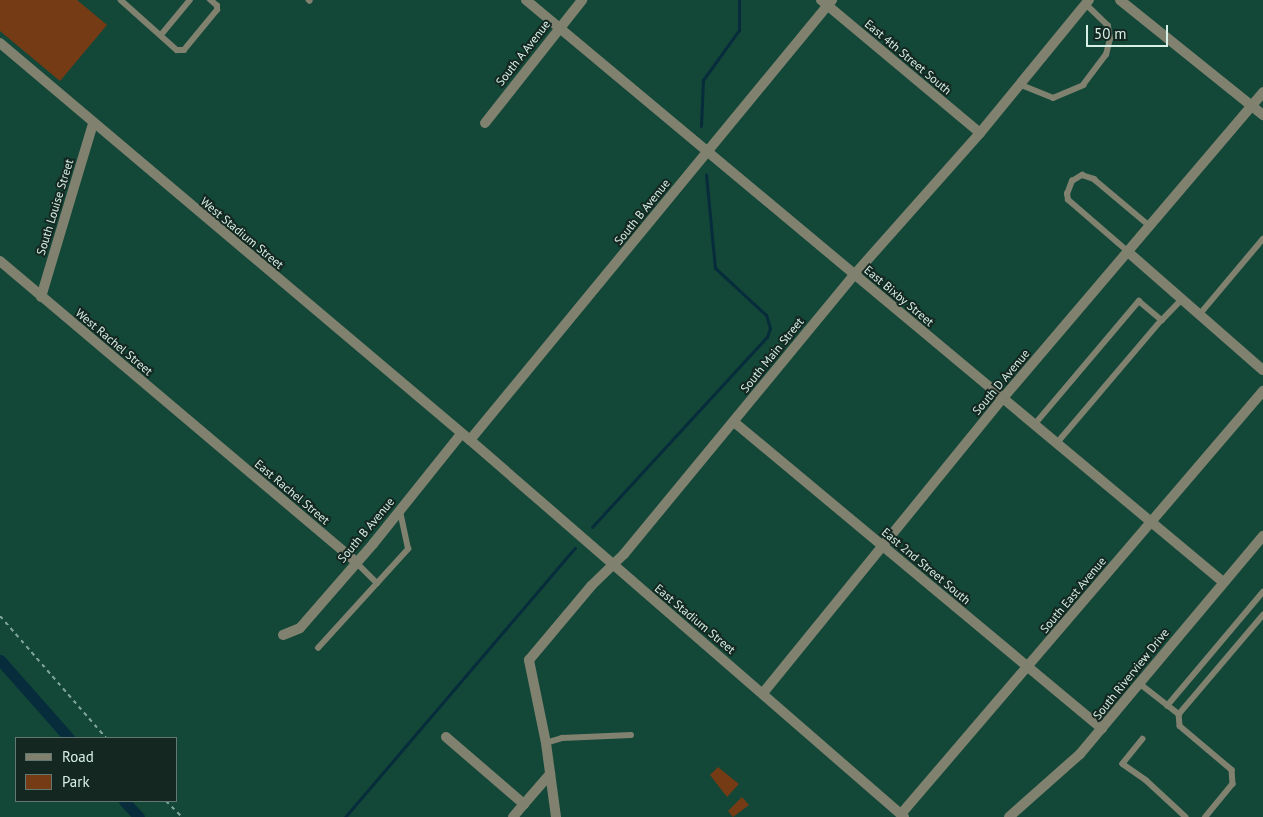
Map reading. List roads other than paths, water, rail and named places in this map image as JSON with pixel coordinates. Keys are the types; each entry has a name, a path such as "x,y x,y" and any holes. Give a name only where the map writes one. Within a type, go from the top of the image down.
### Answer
{"street":[{"name":"East Bixby Street","path":"526,0 1223,582"},
{"name":"South A Avenue","path":"485,123 582,0"},
{"path":"1120,0 1263,115"},
{"name":"East 4th Street South","path":"827,2 980,132"},
{"name":"South B Avenue","path":"283,635 300,628 400,510 466,437 707,151 827,2"},
{"name":"South Main Street","path":"546,744 528,660 734,422 854,275 980,132 1087,2"},
{"name":"West Stadium Street","path":"0,43 93,124 466,437"},
{"name":"South D Avenue","path":"763,693 1004,398 1263,92"},
{"name":"South Louise Street","path":"41,297 93,124"},
{"path":"1128,252 1263,370"},
{"name":"West Rachel Street","path":"0,261 213,441"},
{"name":"South East Avenue","path":"902,816 1263,391"},
{"name":"East 2nd Street South","path":"734,422 1102,730"},
{"name":"East Stadium Street","path":"466,437 612,565 763,693 902,816"},
{"name":"East Rachel Street","path":"213,441 356,562"},
{"name":"South Riverview Drive","path":"1009,817 1062,773 1102,730 1139,683 1263,536"},
{"path":"446,737 524,804"},
{"path":"546,744 556,817"},
{"path":"513,817 550,774"}],"lane":[{"path":"121,0 177,50 184,50 216,10 217,6 210,0"},
{"path":"161,35 187,1"},
{"path":"1019,84 1053,98 1083,85 1106,55 1110,39 1108,26 1087,2"},
{"path":"1128,252 1068,200 1067,194 1072,181 1082,175 1094,179 1150,226"},
{"path":"1200,314 1263,239"},
{"path":"1057,444 1182,299"},
{"path":"1035,424 1139,301 1162,320"},
{"path":"318,648 408,549 400,510"},
{"path":"356,562 377,583"},
{"path":"1167,706 1263,592"},
{"path":"1206,817 1233,784 1232,770 1180,726 1179,714 1263,615"},
{"path":"1139,683 1179,714"},
{"path":"546,744 562,738 631,735"},
{"path":"1143,739 1123,764 1146,780 1186,817"}],"waterway":[{"path":"701,126 703,80 739,30 739,0"},
{"path":"592,527 767,337 770,328 766,315 715,268 706,174"},
{"path":"345,817 575,548"},
{"path":"0,660 68,737"},
{"path":"125,802 139,817"}]}
